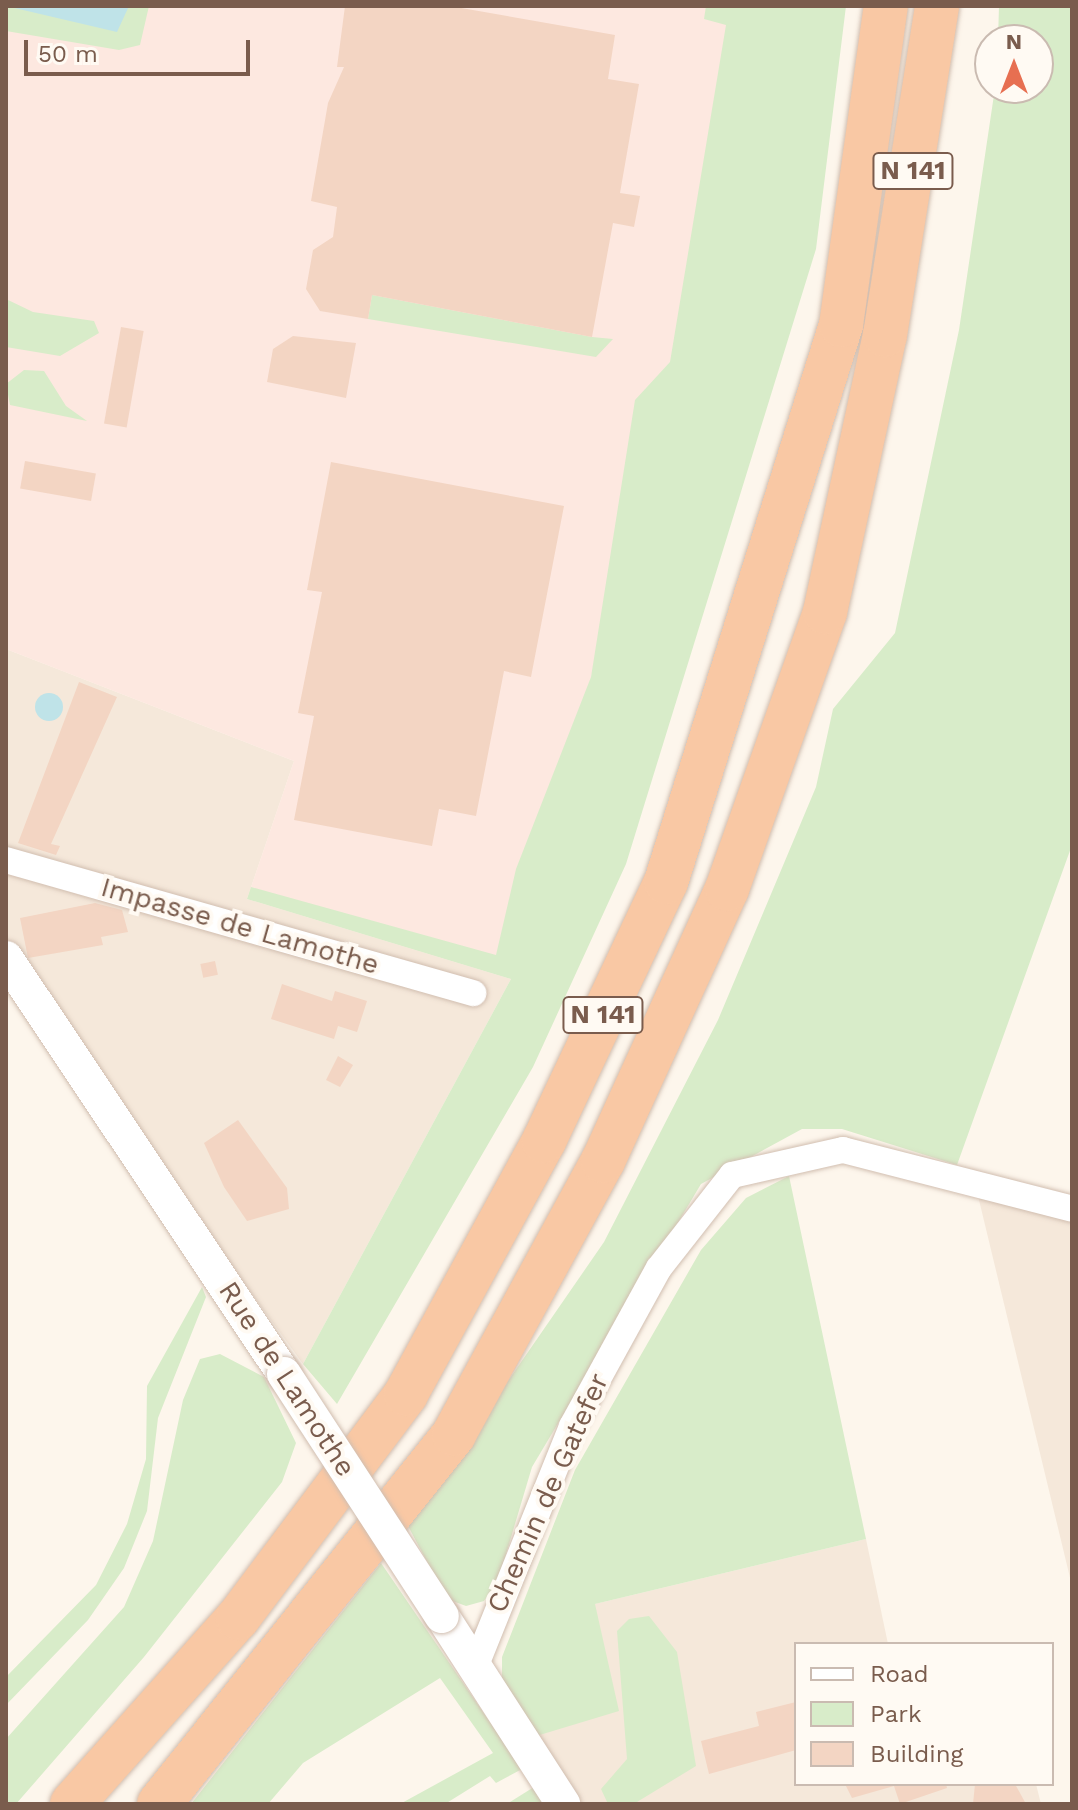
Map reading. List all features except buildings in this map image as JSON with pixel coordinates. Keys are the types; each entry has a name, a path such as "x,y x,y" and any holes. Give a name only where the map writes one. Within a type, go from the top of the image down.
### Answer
{"highway":[{"name":"N 141","path":"72,1804 238,1618 406,1394 544,1141 666,882 841,325 886,6"},
{"name":"N 141","path":"159,1804 454,1434 603,1161 727,889 825,612 885,335 937,6"}],"street":[{"name":"Impasse de Lamothe","path":"6,860 473,993"},
{"name":"Rue de Lamothe","path":"6,958 284,1374 563,1804"},
{"name":"Chemin de Gatefer","path":"474,1670 572,1426 659,1268 732,1175 843,1150 1072,1209"}],"shaded area":[{"path":"6,6 769,6 511,979 247,899 294,761 6,649"},
{"path":"6,649 294,761 247,899 511,979 303,1364 6,957"},
{"path":"975,1185 1072,1209 1072,1586 979,1200"},
{"path":"866,1539 888,1642 794,1642 794,1786 1036,1786 1041,1804 563,1804 523,1740 595,1604"}],"green space":[{"path":"6,6 149,6 140,45 119,50 6,31"},
{"path":"706,6 846,6 816,249 626,864 533,1067 337,1404 303,1364 511,979 247,899 251,887 496,955 516,869 591,677 635,400 670,362 726,25 704,19"},
{"path":"999,6 1072,6 1072,845 957,1165 842,1129 802,1129 701,1184 532,1467 498,1581 484,1601 466,1606 447,1599 408,1526 604,1242 718,1020 816,787 833,709 895,633 959,330 993,104 1054,104 1054,24 998,24"},
{"path":"372,295 613,339 596,357 368,319"},
{"path":"6,299 33,312 94,321 99,333 60,356 6,347"},
{"path":"24,370 44,371 66,406 87,421 10,405 6,384"},
{"path":"789,1176 866,1539 595,1604 619,1711 533,1737 502,1683 502,1657 575,1470 701,1250 746,1198"},
{"path":"202,1287 206,1297 158,1418 147,1511 124,1568 88,1620 6,1705 6,1677 96,1585 127,1524 146,1459 147,1386"},
{"path":"220,1354 264,1377 296,1443 282,1482 144,1657 16,1804 6,1804 6,1739 124,1607 153,1541 183,1400 200,1359"},
{"path":"381,1563 522,1769 496,1783 490,1776 445,1804 400,1804 493,1753 440,1678 303,1763 268,1804 191,1804"},
{"path":"649,1616 677,1652 696,1766 637,1802 608,1804 601,1789 627,1759 617,1631 629,1619"},
{"path":"534,1787 546,1804 510,1802"}],"water":[{"path":"6,6 129,6 117,32"},
{"path":"49,693 59,697 63,707 59,717 49,721 39,717 35,707 39,697"}]}
